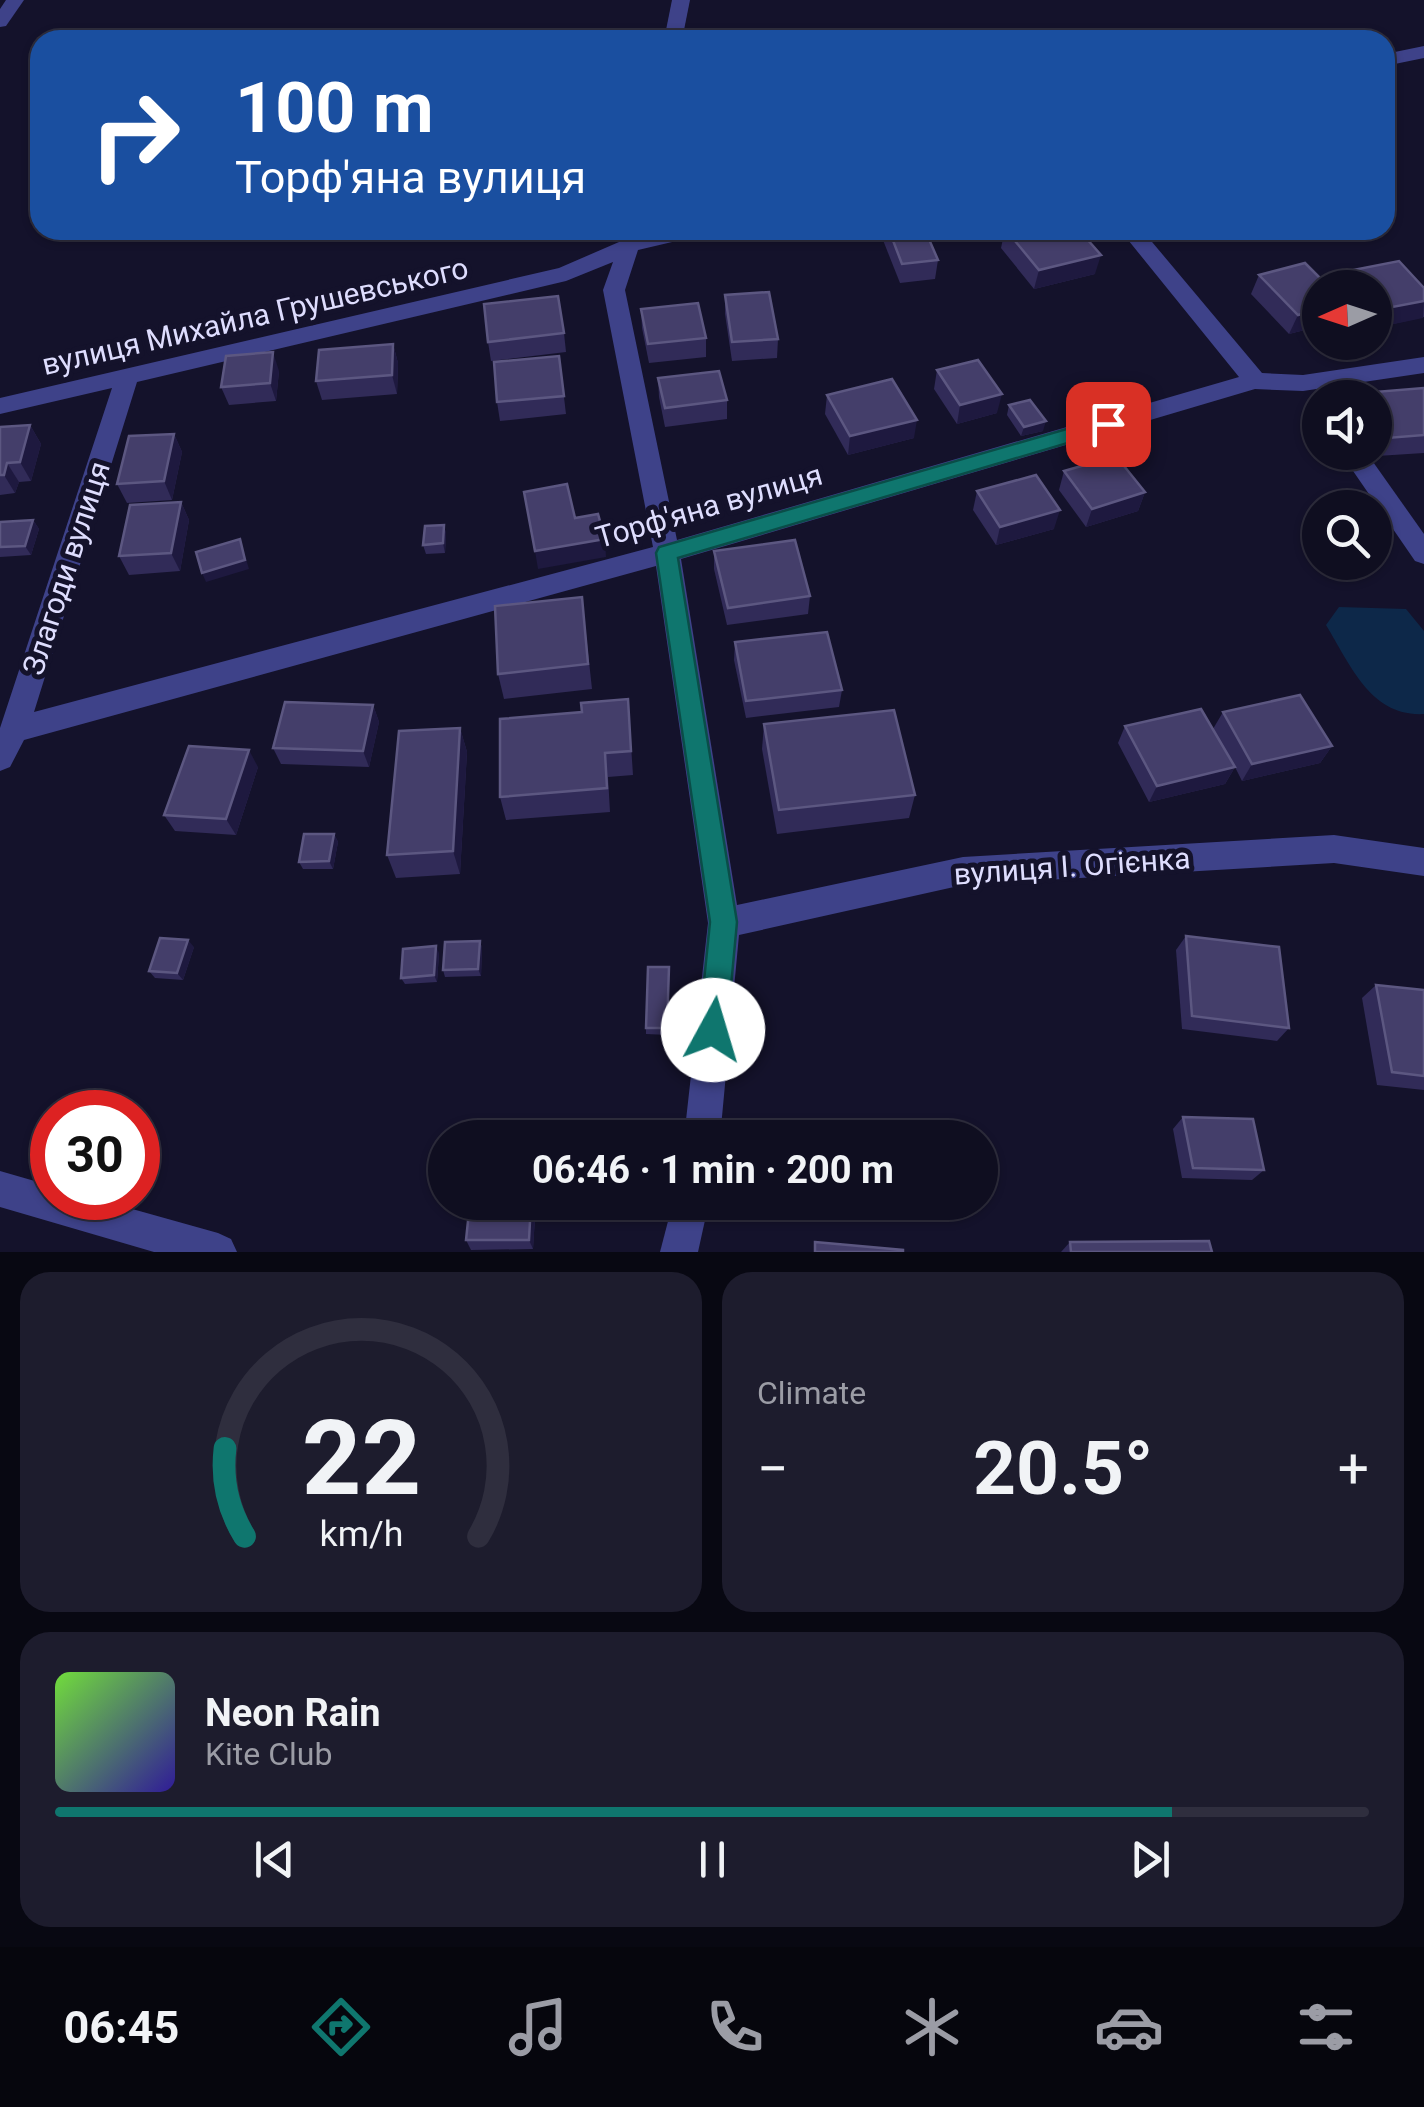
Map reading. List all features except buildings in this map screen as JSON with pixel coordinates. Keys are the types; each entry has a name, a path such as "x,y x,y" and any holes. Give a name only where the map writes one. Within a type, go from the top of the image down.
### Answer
{"street":[{"path":"0,22 15,0"},
{"path":"675,30 681,0"},
{"path":"1395,58 1424,52"},
{"name":"вулиця Михайла Грушевського","path":"0,406 566,274 629,240"},
{"path":"632,240 614,290 666,553 724,922 704,1120"},
{"path":"1138,240 1255,381"},
{"name":"Торф'яна вулиця","path":"1327,380 1424,364"},
{"name":"Злагоди вулиця","path":"0,758 14,730 126,376"},
{"name":"Торф'яна вулиця","path":"14,730 666,553 1255,381 1302,384"},
{"path":"1365,470 1424,554"},
{"name":"вулиця І. Огієнка","path":"724,922 963,870 1334,850 1424,862"},
{"path":"0,1189 218,1252"},
{"path":"680,1252 688,1220"}],"water":[{"path":"1339,607 1406,609 1424,631 1424,714 1390,707 1364,686 1326,625"}],"route":[{"path":"713,1030 724,922 666,553 1108,424"}]}
